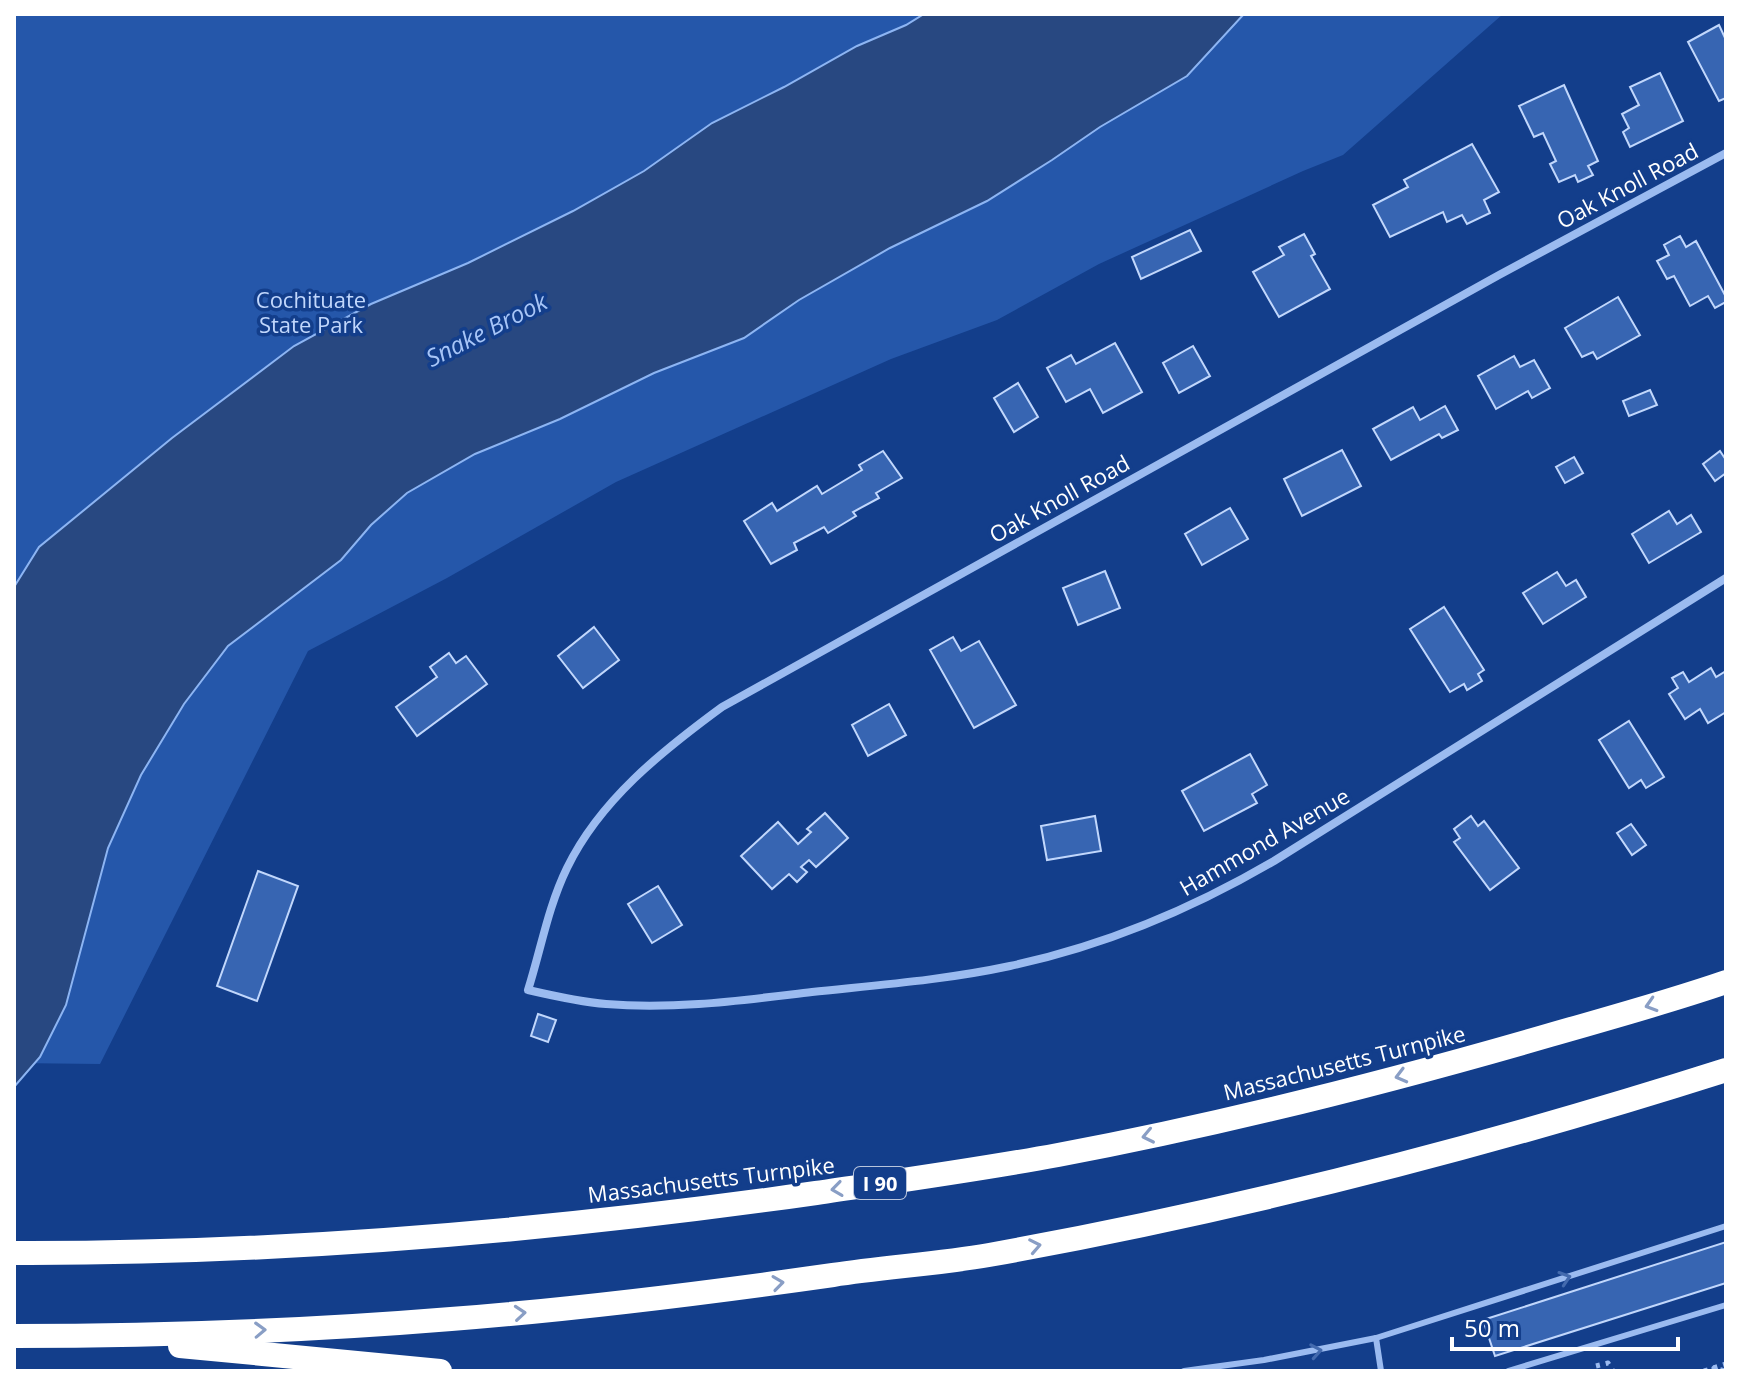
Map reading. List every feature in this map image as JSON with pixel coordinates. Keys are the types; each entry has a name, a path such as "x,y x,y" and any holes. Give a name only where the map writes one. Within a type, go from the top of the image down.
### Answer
{"highway":[{"name":"Massachusetts Turnpike","path":"14,1253 201,1250 435,1237 709,1207 953,1173 1059,1155 1278,1107 1496,1051 1726,982"},
{"path":"14,1336 290,1329 454,1319 618,1303 983,1256 1203,1213 1419,1161 1726,1070"},
{"path":"71,1336 440,1371"}],"street":[{"name":"Oak Knoll Road","path":"528,990 551,907 567,868 586,835 652,761 722,707 1499,275 1726,153"},
{"name":"Hammond Avenue","path":"528,990 607,1004 668,1006 731,1001 977,972 1043,958 1110,938 1198,902 1274,861 1726,578"}],"lane":[{"path":"1184,1371 1264,1360 1376,1338 1726,1226"},
{"path":"1508,1371 1726,1305"},
{"path":"1376,1338 1381,1371"}],"path":[{"path":"1594,1367 1608,1363 1613,1371"},
{"path":"1704,1371 1726,1364"},
{"path":"1715,1369 1725,1371"}],"green space":[{"name":"Cochituate State Park","path":"14,14 1503,14 1343,155 1099,264 997,320 891,359 616,482 447,578 308,651 100,1064 14,1063"}],"water":[{"name":"Snake Brook","path":"924,14 1244,14 1187,76 1100,127 987,201 890,248 799,300 744,338 654,373 560,419 475,454 407,493 371,525 341,560 228,646 184,704 141,775 108,848 66,1005 40,1057 14,1087 14,587 39,547 172,438 294,346 371,304 468,263 573,211 644,171 712,123"}],"building":[{"path":"1719,25 1726,40 1726,98 1719,101 1688,42"},
{"path":"1660,73 1683,121 1630,147 1623,132 1629,128 1622,114 1639,105 1630,87"},
{"path":"1564,85 1598,161 1588,166 1593,175 1578,182 1575,175 1559,182 1550,164 1556,161 1543,133 1534,137 1519,106"},
{"path":"1472,144 1499,192 1484,200 1490,213 1467,224 1462,215 1447,222 1443,212 1390,237 1373,205 1408,187 1404,180"},
{"path":"1190,230 1201,251 1141,279 1132,257"},
{"path":"1304,234 1315,254 1311,256 1330,289 1279,317 1253,272 1284,255 1279,247"},
{"path":"1680,236 1686,247 1696,241 1726,302 1715,308 1708,296 1690,306 1674,276 1667,279 1657,261 1669,255 1664,245"},
{"path":"1618,297 1640,335 1597,359 1593,352 1582,357 1565,328"},
{"path":"1115,343 1142,392 1103,413 1090,389 1066,402 1047,368 1071,355 1076,364"},
{"path":"1193,346 1210,376 1179,393 1163,363"},
{"path":"1514,356 1520,367 1534,360 1550,388 1532,398 1528,391 1496,409 1478,376"},
{"path":"1018,383 1038,417 1014,432 994,398"},
{"path":"1650,390 1657,405 1629,416 1623,401"},
{"path":"1445,406 1458,430 1442,438 1439,434 1391,460 1373,429 1413,407 1420,420"},
{"path":"1342,450 1361,486 1302,516 1284,479"},
{"path":"883,451 902,478 876,493 879,498 853,512 856,516 828,533 824,527 794,543 797,550 771,564 744,521 772,503 777,511 817,486 822,494 862,470 859,465"},
{"path":"1720,451 1726,460 1726,473 1715,481 1703,464"},
{"path":"1574,457 1583,473 1565,483 1556,467"},
{"path":"1230,508 1248,539 1202,565 1185,534"},
{"path":"1669,511 1677,524 1691,515 1701,532 1649,563 1632,534"},
{"path":"1105,571 1120,608 1078,625 1063,588"},
{"path":"1557,572 1566,586 1576,580 1586,597 1543,624 1523,593"},
{"path":"1444,607 1484,670 1478,674 1482,681 1467,690 1464,684 1450,692 1410,629"},
{"path":"594,627 619,660 583,688 558,656"},
{"path":"953,637 961,651 979,641 1016,705 974,728 930,650"},
{"path":"449,653 456,663 466,656 487,684 417,736 396,707 437,677 430,667"},
{"path":"1711,668 1716,677 1726,671 1726,712 1708,723 1700,709 1685,719 1669,694 1678,688 1672,678 1683,672 1689,682"},
{"path":"889,704 906,735 868,756 852,725"},
{"path":"1629,721 1664,777 1646,788 1641,780 1629,788 1599,740"},
{"path":"1250,754 1267,785 1252,794 1257,803 1204,831 1182,791"},
{"path":"825,813 848,838 816,867 809,860 801,867 807,872 797,882 789,874 772,889 741,856 778,822 798,844 811,832 807,829"},
{"path":"1095,816 1101,851 1047,860 1041,826"},
{"path":"1471,816 1478,826 1484,821 1519,868 1490,890 1454,842 1460,838 1454,829"},
{"path":"1631,824 1646,845 1632,855 1617,833"},
{"path":"258,871 298,886 257,1001 217,986"},
{"path":"658,886 682,925 652,943 628,904"},
{"path":"538,1014 556,1020 548,1042 531,1036"},
{"path":"1726,1242 1726,1283 1495,1356 1483,1320"}]}
